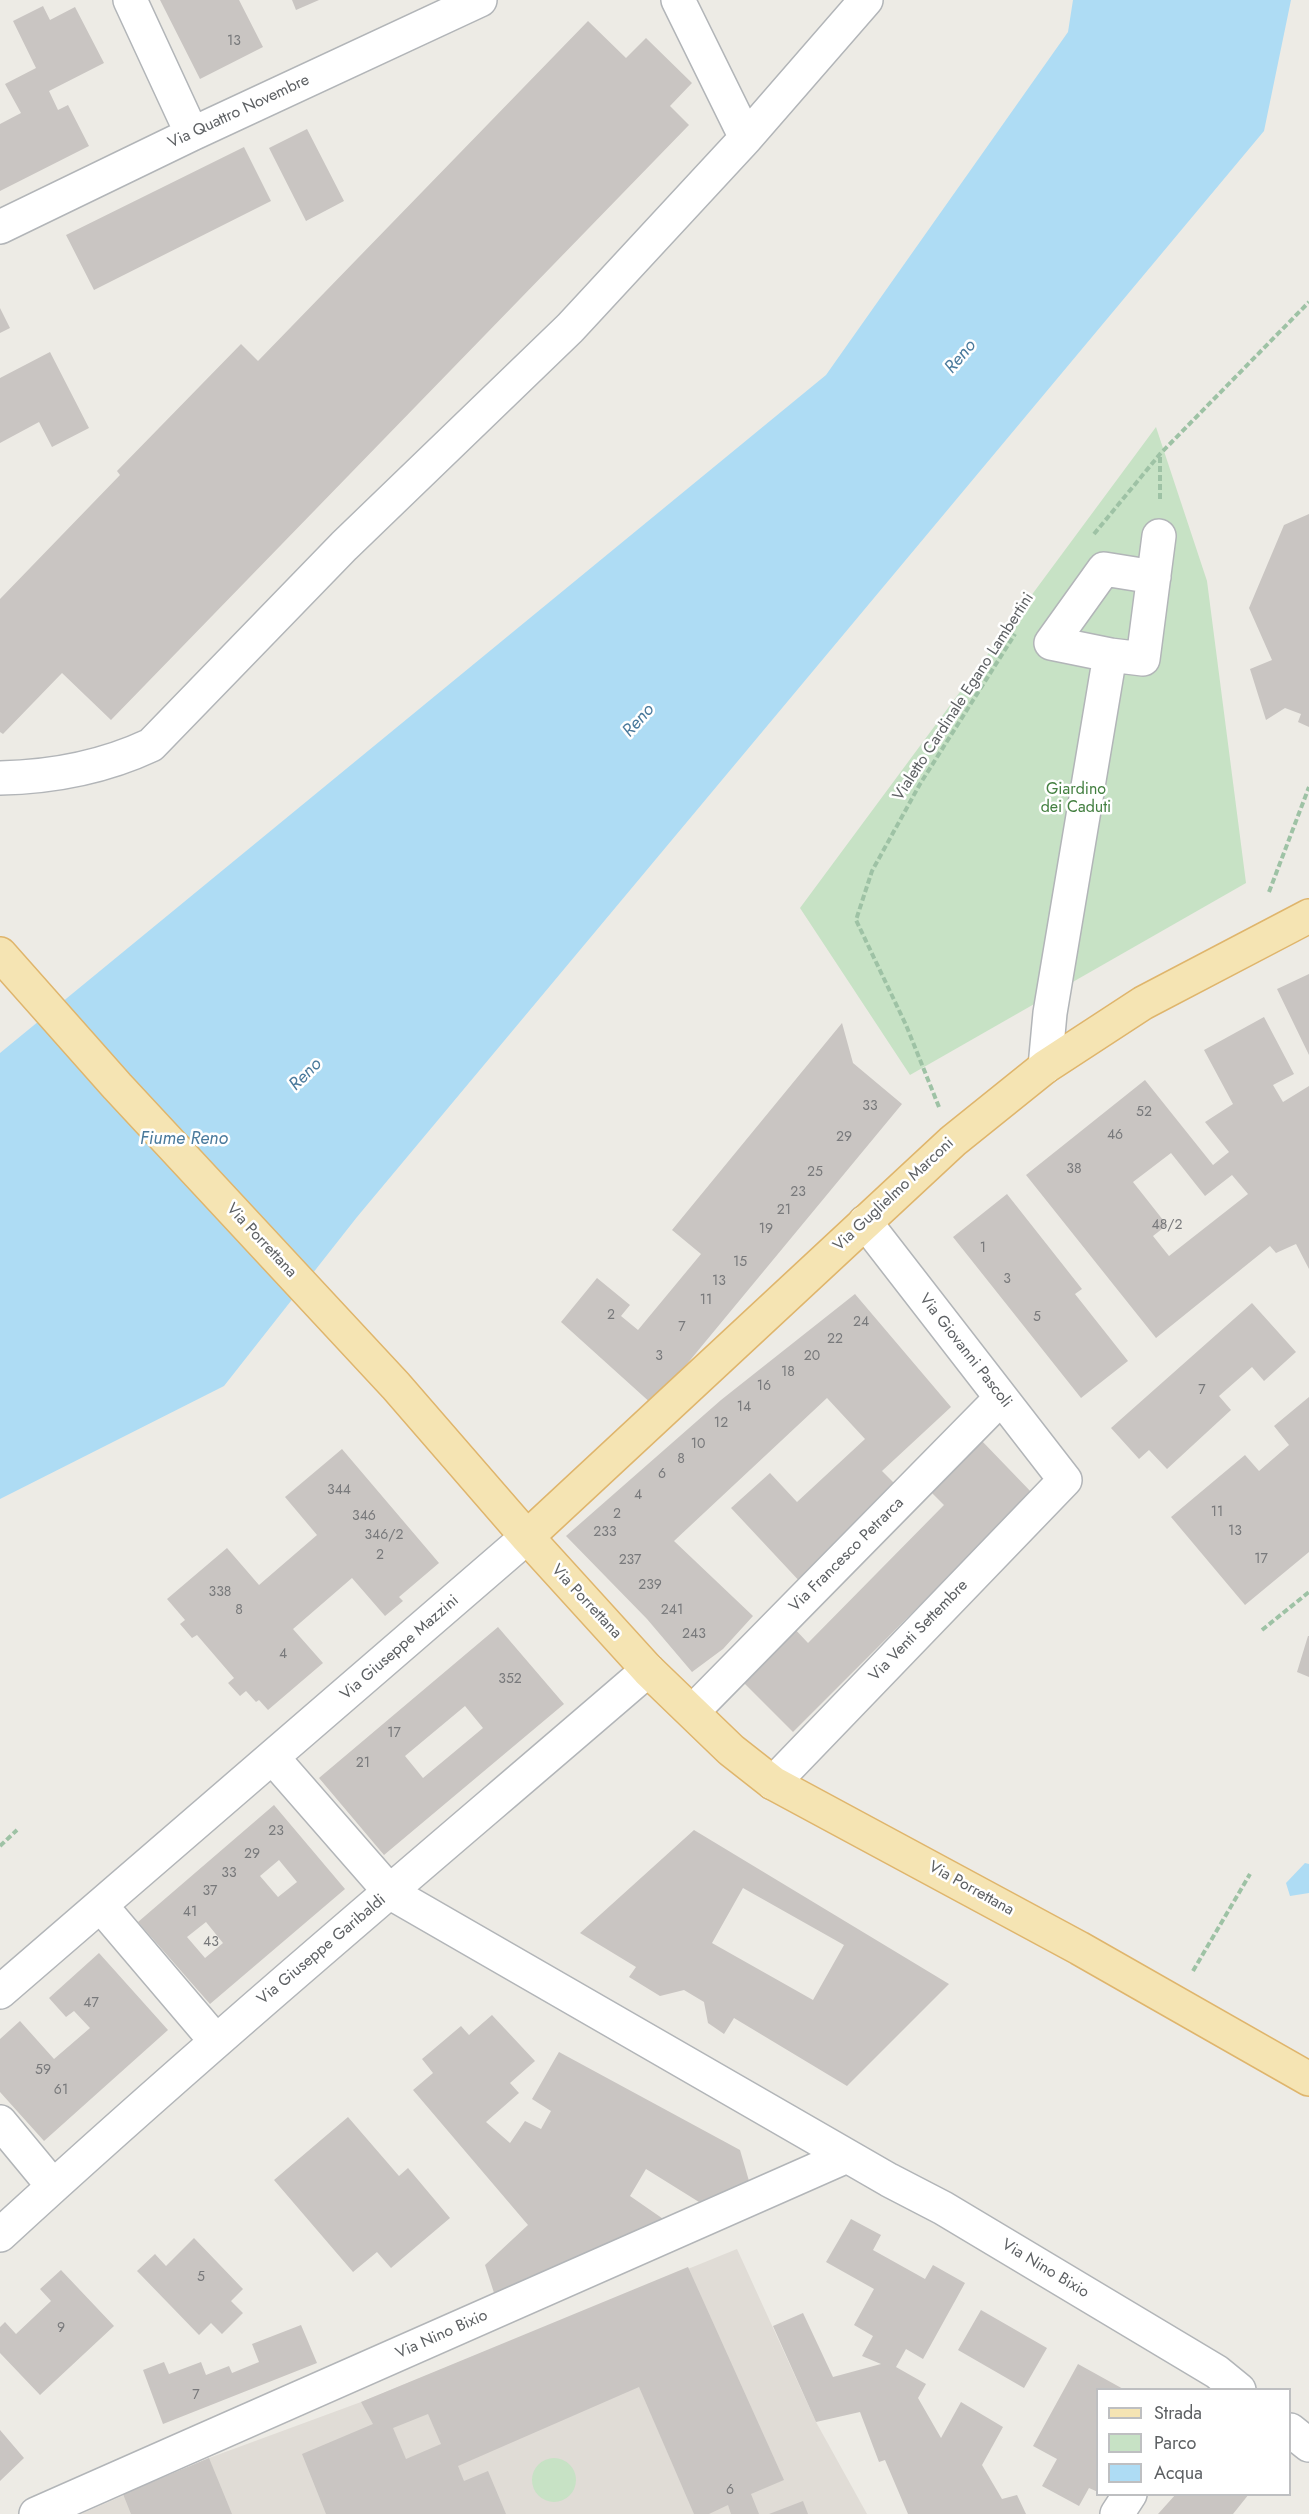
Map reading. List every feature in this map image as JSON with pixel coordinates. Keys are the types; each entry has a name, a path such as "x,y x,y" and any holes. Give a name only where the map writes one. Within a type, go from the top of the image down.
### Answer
{"main road":[{"name":"Via Guglielmo Marconi","path":"527,1537 953,1141 1045,1067 1143,1003 1309,916"},
{"name":"Via Porrettana","path":"0,954 125,1095 396,1386 527,1537 648,1670 731,1750 773,1783 1079,1948 1309,2079"}],"street":[{"path":"130,0 192,134"},
{"name":"Via Quattro Novembre","path":"0,227 192,134 480,0"},
{"path":"678,0 746,138"},
{"path":"0,778 26,777 81,768 121,759 151,745 344,546 570,328 746,138 866,0"},
{"path":"1154,577 1104,569 1051,644 1143,659 1154,577 1159,536"},
{"path":"1045,1067 1052,1001 1110,654"},
{"name":"Via Giovanni Pascoli","path":"865,1222 1065,1480"},
{"name":"Via Francesco Petrarca","path":"693,1711 1000,1398"},
{"name":"Via Venti Settembre","path":"773,1783 1065,1480"},
{"name":"Via Giuseppe Mazzini","path":"0,1992 527,1537"},
{"name":"Via Giuseppe Garibaldi","path":"0,2235 215,2040 391,1893 648,1670"},
{"path":"273,1758 391,1893"},
{"name":"Via Nino Bixio","path":"391,1893 847,2156 943,2208 1220,2384"},
{"path":"101,1906 215,2040"},
{"path":"0,2122 53,2186"},
{"name":"Via Nino Bixio","path":"36,2514 847,2156"},
{"path":"1291,2431 1309,2445"}],"path":[{"path":"1088,541 1160,454 1309,302"},
{"path":"1159,536 1160,454"},
{"name":"Vialetto Cardinale Egano Lambertini","path":"953,1141 906,1025 856,920 872,871 920,784 1017,630"},
{"path":"1269,892 1309,787"},
{"path":"1262,1630 1309,1592"},
{"path":"0,1846 16,1830"},
{"path":"1202,1955 1250,1874"}],"shaded area":[{"path":"737,2249 816,2422 867,2514 81,2514 209,2458 361,2402"}],"green space":[{"name":"Giardino dei Caduti","path":"1156,427 1207,581 1246,883 910,1075 800,908"},
{"path":"554,2458 569,2465 576,2480 569,2495 554,2502 539,2495 532,2480 539,2465"}],"water":[{"name":"Fiume Reno","path":"1073,0 1291,0 1264,131 357,1217 224,1386 0,1499 0,1053 826,375 1068,32"},
{"path":"1305,1863 1309,1864 1309,1893 1290,1896 1286,1883"}],"building":[{"path":"160,0 239,0 263,47 200,79"},
{"path":"292,0 319,0 296,10"},
{"path":"43,6 50,20 75,7 104,63 49,91 58,110 68,105 89,146 0,191 0,124 21,113 5,84 36,68 13,21"},
{"path":"588,21 626,58 646,38 692,83 670,106 689,125 111,720 62,673 3,734 0,732 0,599 120,475 117,471 241,344 258,361"},
{"path":"307,129 344,201 306,221 269,148"},
{"path":"244,147 271,201 94,290 66,235"},
{"path":"0,308 10,328 0,333"},
{"path":"50,352 89,428 52,447 39,422 0,443 0,378"},
{"path":"1309,514 1309,727 1298,722 1301,714 1285,708 1266,720 1250,669 1272,660 1249,608 1284,525"},
{"path":"1309,974 1309,1055 1277,989"},
{"path":"1264,1017 1294,1074 1273,1085 1283,1102 1309,1086 1309,1269 1296,1244 1276,1253 1270,1246 1156,1338 1026,1175 1145,1080 1213,1165 1229,1152 1205,1122 1233,1104 1204,1050","holes":["1171,1153 1205,1196 1232,1175 1248,1194 1169,1256 1153,1236 1167,1225 1133,1182"]},
{"path":"842,1023 853,1063 902,1104 653,1405 561,1322 597,1278 630,1305 621,1316 638,1330 701,1254 672,1230"},
{"path":"1007,1194 1082,1289 1075,1294 1128,1361 1081,1398 953,1237"},
{"path":"855,1294 951,1407 882,1471 901,1490 803,1585 731,1508 770,1473 797,1502 865,1439 827,1398 674,1541 753,1616 723,1649 692,1672 647,1619 566,1536 721,1400"},
{"path":"1252,1303 1296,1352 1264,1381 1252,1367 1219,1396 1231,1410 1167,1469 1149,1450 1139,1459 1111,1428"},
{"path":"1309,1397 1309,1552 1245,1605 1171,1517 1245,1455 1259,1471 1289,1445 1274,1426"},
{"path":"981,1440 1034,1495 952,1573 793,1732 739,1678 792,1626 808,1643 944,1505 930,1491"},
{"path":"342,1449 439,1563 399,1597 403,1601 385,1616 352,1578 293,1629 323,1663 268,1710 246,1691 240,1696 228,1683 234,1678 197,1635 192,1638 180,1624 185,1620 167,1599 227,1548 259,1585 317,1535 285,1497"},
{"path":"498,1627 564,1704 384,1855 319,1778","holes":["465,1706 483,1728 423,1778 405,1756"]},
{"path":"1309,1636 1309,1677 1297,1672"},
{"path":"274,1805 345,1889 210,2004 138,1922","holes":["279,1860 297,1882 278,1897 260,1876","206,1922 223,1943 205,1958 187,1937"]},
{"path":"694,1830 949,1984 847,2086 734,2018 724,2034 708,2023 704,2002 684,1990 660,1996 629,1977 636,1967 580,1933","holes":["743,1888 844,1945 813,2000 712,1943"]},
{"path":"99,1953 168,2030 44,2141 0,2092 0,2039 20,2021 54,2059 90,2028 74,2011 66,2017 49,1998"},
{"path":"492,2015 535,2061 510,2083 519,2093 486,2122 510,2143 525,2121 541,2129 551,2111 532,2099 559,2052 740,2150 749,2181 699,2202 646,2169 630,2196 669,2223 495,2296 485,2265 528,2225 413,2090 433,2073 422,2059 461,2026 469,2035"},
{"path":"348,2117 399,2176 408,2168 450,2218 391,2268 377,2252 353,2272 274,2180"},
{"path":"851,2219 881,2235 873,2250 925,2279 933,2265 965,2283 923,2359 906,2349 896,2367 926,2384 918,2398 941,2438 961,2402 1003,2427 982,2465 1002,2499 1017,2495 1026,2514 908,2514 885,2460 879,2462 860,2412 816,2422 773,2326 803,2313 833,2377 881,2364 862,2356 873,2336 854,2325 874,2289 826,2262"},
{"path":"194,2238 243,2289 231,2301 243,2313 222,2334 211,2323 199,2335 137,2271 155,2254 166,2266"},
{"path":"688,2267 784,2480 751,2494 759,2514 731,2514 728,2505 709,2514 694,2514 639,2387 458,2466 464,2481 488,2471 506,2514 326,2514 302,2454 373,2424 361,2402","holes":["428,2414 441,2444 406,2459 393,2428"]},
{"path":"61,2270 114,2326 40,2395 0,2353 0,2327 5,2322 16,2334 51,2301 40,2289"},
{"path":"981,2310 1047,2348 1024,2388 958,2350"},
{"path":"301,2325 317,2363 163,2424 143,2370 164,2362 169,2374 201,2362 206,2375 229,2366 232,2373 259,2362 252,2344"},
{"path":"1078,2364 1121,2388 1096,2388 1096,2491 1089,2488 1079,2506 1042,2486 1057,2459 1033,2446"},
{"path":"0,2430 24,2458 0,2481"},
{"path":"209,2458 232,2514 131,2514 123,2494"},
{"path":"1174,2496 1247,2496 1233,2514 1158,2514"},
{"path":"803,2501 808,2514 769,2514"}],"water label":[{"name":"Reno","path":"961,357"},
{"name":"Reno","path":"639,721"},
{"name":"Reno","path":"306,1075"}]}
